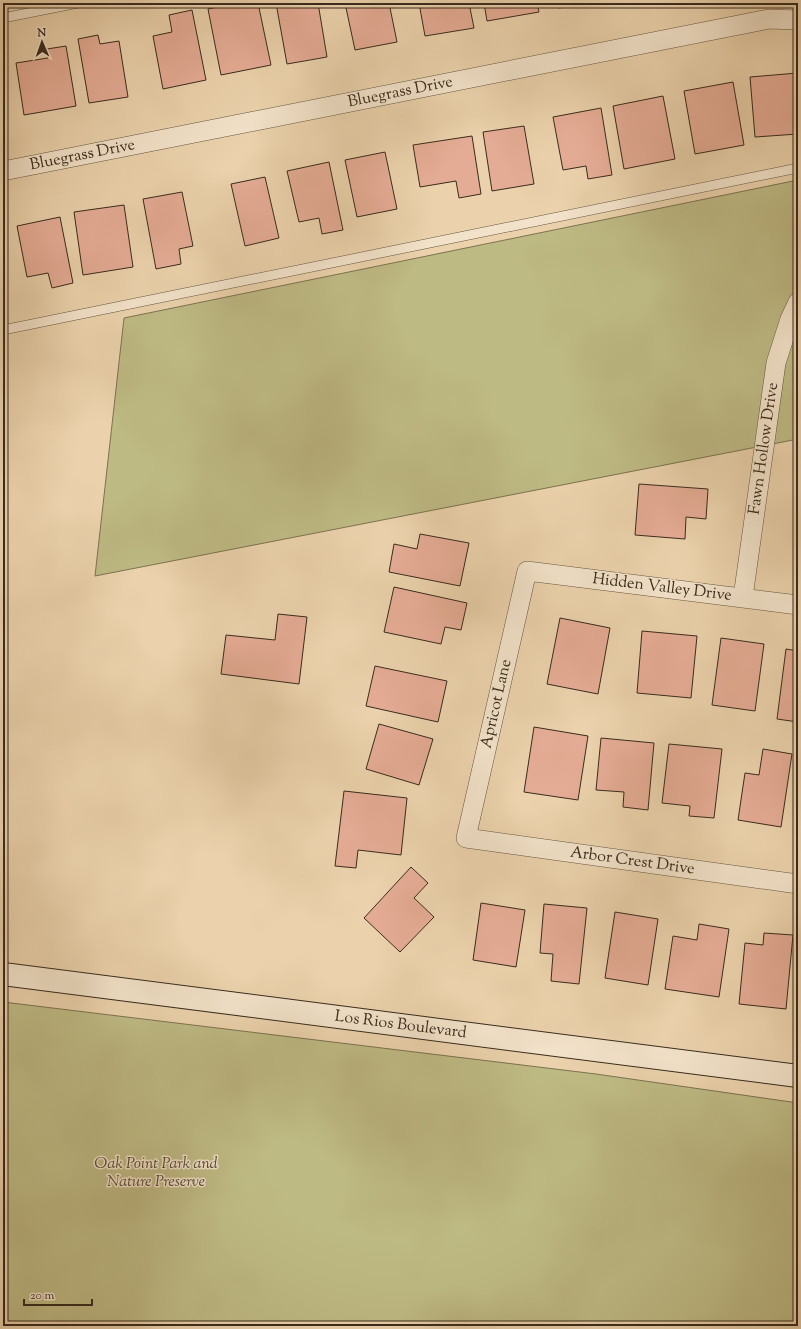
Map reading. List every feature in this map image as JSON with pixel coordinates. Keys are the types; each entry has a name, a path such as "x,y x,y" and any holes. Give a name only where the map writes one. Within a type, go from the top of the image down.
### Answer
{"street":[{"name":"Bluegrass Drive","path":"3,171 769,19 798,20"},
{"name":"Fawn Hollow Drive","path":"743,598 776,363 790,319 798,302"},
{"name":"Hidden Valley Drive","path":"527,571 798,605"},
{"name":"Apricot Lane","path":"466,838 527,571"},
{"name":"Arbor Crest Drive","path":"466,838 798,884"},
{"name":"Los Rios Boulevard","path":"3,974 798,1076"}],"lane":[{"path":"3,18 78,3"},
{"path":"3,330 798,168"}],"green space":[{"path":"798,180 798,439 95,576 124,318"},
{"name":"Oak Point Park and Nature Preserve","path":"3,1002 596,1074 798,1103 798,1326 3,1326"}],"building":[{"path":"237,3 258,3 271,65 221,75 208,9"},
{"path":"276,3 318,3 327,57 287,64"},
{"path":"345,3 389,3 397,42 355,50"},
{"path":"419,3 469,3 474,28 425,36"},
{"path":"484,3 537,3 539,12 487,21"},
{"path":"558,3 590,3 559,8"},
{"path":"192,10 206,80 163,89 153,36 172,32 169,15"},
{"path":"98,35 100,44 119,41 128,97 89,103 78,39"},
{"path":"66,46 76,106 24,115 16,63 48,58 47,49"},
{"path":"798,73 798,134 755,137 750,77"},
{"path":"733,82 744,145 695,154 684,91"},
{"path":"663,96 675,159 624,169 613,106"},
{"path":"601,108 612,175 588,179 586,166 563,170 553,117"},
{"path":"524,126 534,184 492,191 483,132"},
{"path":"472,136 481,194 459,198 456,181 420,187 413,145"},
{"path":"385,152 397,209 357,217 345,160"},
{"path":"329,162 343,230 322,234 319,218 299,222 287,171"},
{"path":"265,177 279,238 245,246 231,184"},
{"path":"182,192 193,246 179,249 181,264 156,269 143,199"},
{"path":"124,205 133,267 83,275 74,212"},
{"path":"60,217 73,283 52,288 48,273 27,277 17,226"},
{"path":"639,484 708,489 706,519 686,517 685,539 635,535"},
{"path":"420,534 469,543 460,586 389,572 394,544 417,549"},
{"path":"394,587 467,603 461,630 445,627 441,644 384,632"},
{"path":"278,614 307,617 299,684 221,674 226,635 275,640"},
{"path":"560,618 610,628 598,694 547,684"},
{"path":"642,631 697,636 691,698 637,693"},
{"path":"721,638 764,644 755,711 712,705"},
{"path":"786,649 798,651 798,722 777,719"},
{"path":"375,666 447,681 438,722 366,706"},
{"path":"379,724 433,739 419,785 366,769"},
{"path":"534,727 588,736 578,800 524,792"},
{"path":"601,738 654,743 648,810 623,807 624,792 596,790"},
{"path":"669,744 722,749 714,818 689,816 690,806 662,803"},
{"path":"763,749 792,754 781,827 738,820 745,773 759,775"},
{"path":"344,791 407,798 401,855 358,850 356,868 335,866"},
{"path":"411,867 428,883 414,898 434,917 400,952 364,918"},
{"path":"481,903 525,910 516,967 473,960"},
{"path":"544,904 587,908 579,984 551,981 553,954 540,953"},
{"path":"615,912 658,919 648,985 605,978"},
{"path":"699,924 729,929 719,997 665,989 673,936 697,940"},
{"path":"764,933 793,935 786,1009 739,1004 745,943 763,945"}]}
